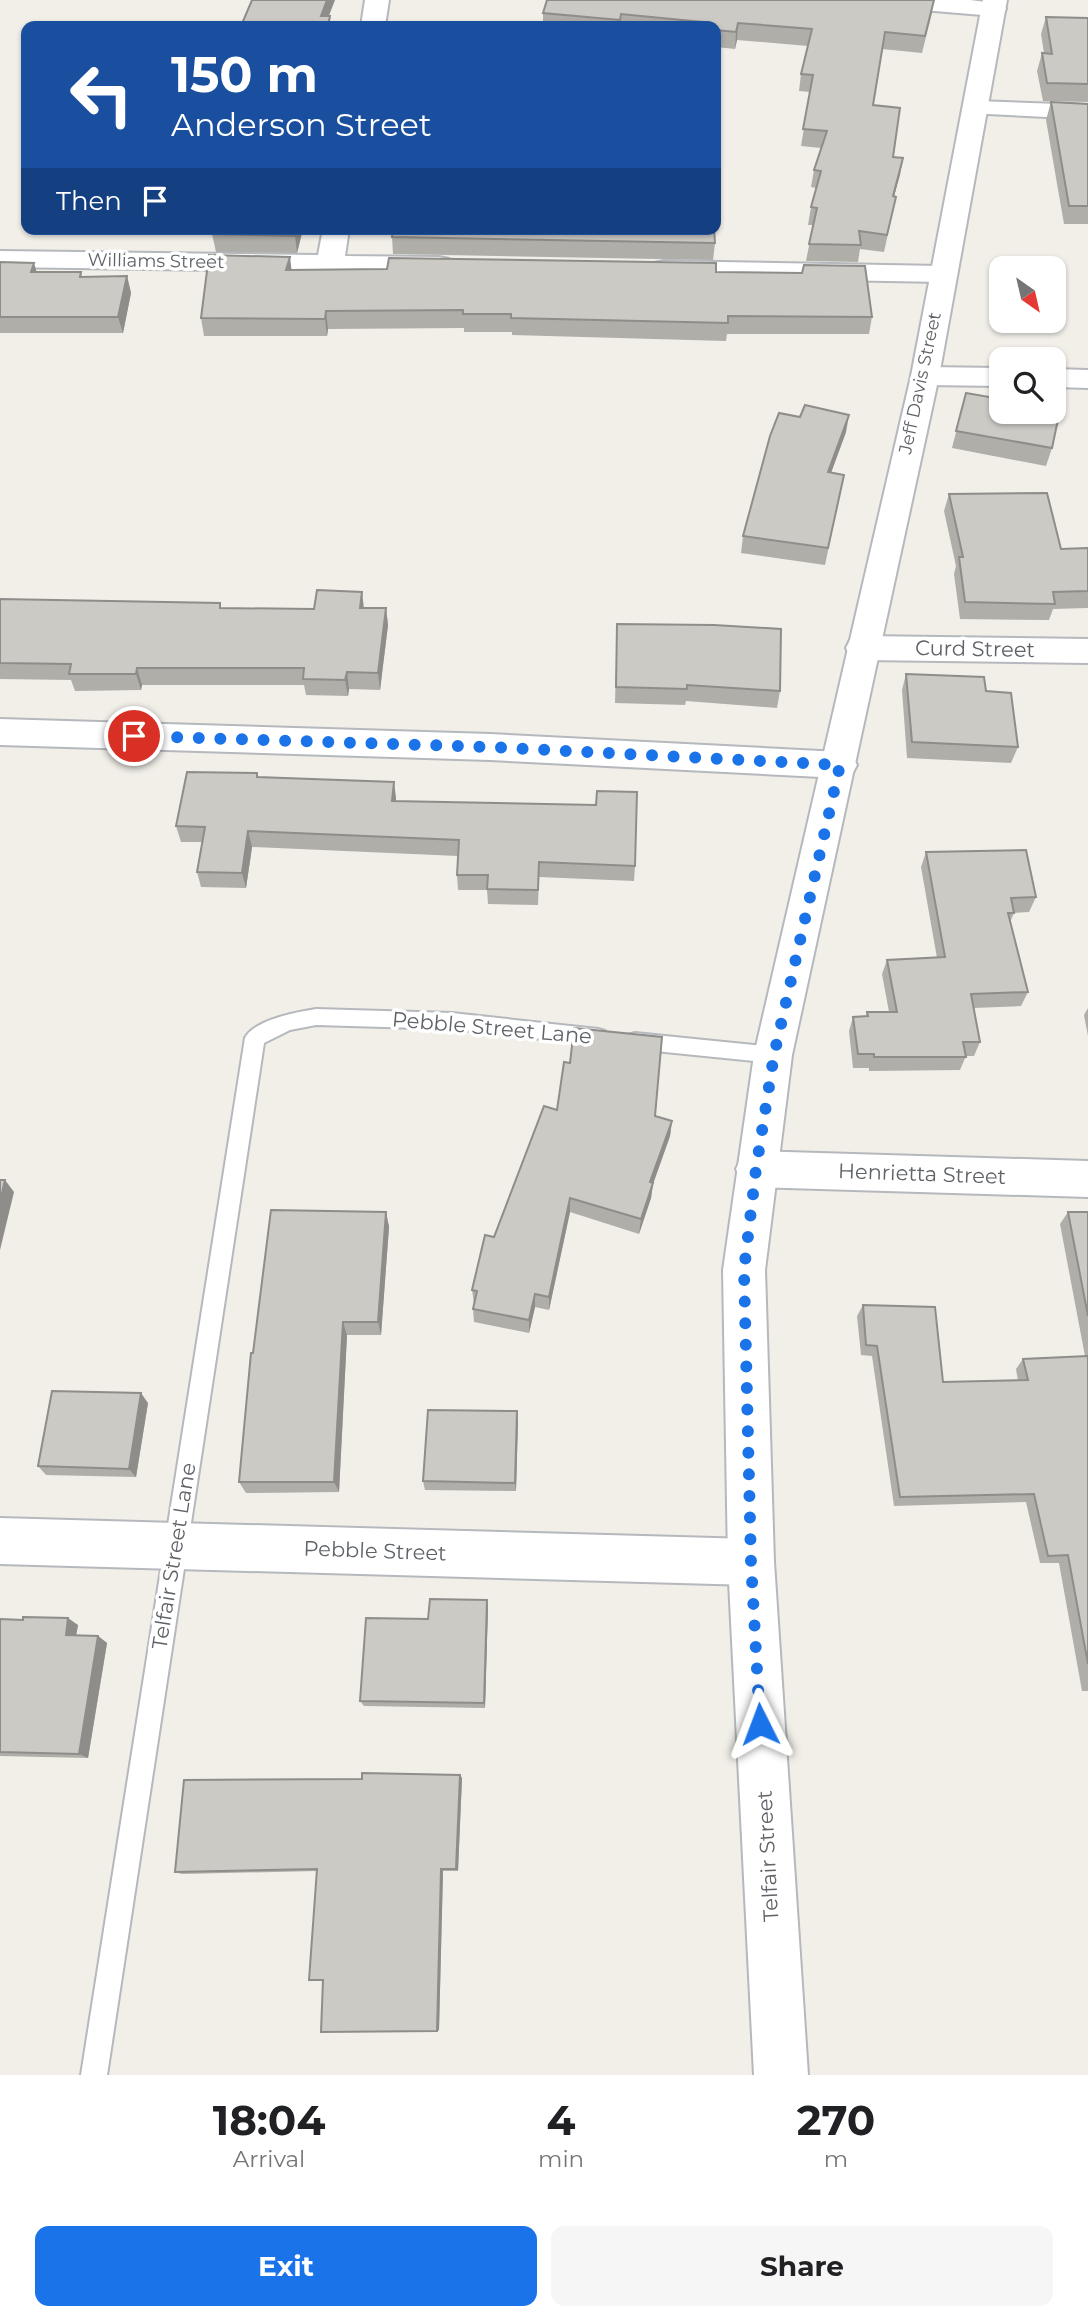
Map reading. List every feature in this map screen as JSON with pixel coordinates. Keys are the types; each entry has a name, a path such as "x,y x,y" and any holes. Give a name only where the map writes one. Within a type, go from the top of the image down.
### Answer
{"street":[{"path":"374,21 377,0"},
{"path":"887,0 995,4"},
{"name":"Jeff Davis Street","path":"840,765 862,648 925,376 942,274 995,4"},
{"path":"976,108 1088,112"},
{"path":"330,263 335,235"},
{"name":"Williams Street","path":"0,259 469,266"},
{"path":"636,269 942,274"},
{"path":"925,376 989,377"},
{"path":"1066,378 1088,379"},
{"name":"Curd Street","path":"862,648 1088,651"},
{"path":"0,732 490,747 840,765"},
{"name":"Telfair Street","path":"781,2075 751,1562 744,1270 774,1055 840,765"},
{"name":"Henrietta Street","path":"756,1169 1088,1178"},
{"name":"Pebble Street","path":"0,1541 751,1562"}],"lane":[{"name":"Pebble Street Lane","path":"255,1038 287,1022 316,1017 439,1021 774,1055"},
{"name":"Telfair Street Lane","path":"94,2075 255,1038"}],"building":[{"path":"252,0 327,0 321,16 330,16 329,21 243,21"},
{"path":"547,0 934,0 925,36 885,32 873,105 900,108 893,157 903,158 887,235 859,231 861,245 809,244 817,208 811,207 821,171 814,170 827,131 803,129 813,75 801,74 812,29 738,23 736,32 721,30 721,21 621,14 620,20 543,13"},
{"path":"1046,17 1088,18 1088,84 1047,83 1042,53 1052,54"},
{"path":"1051,102 1088,104 1088,206 1069,206"},
{"path":"714,235 715,243 392,237"},
{"path":"209,255 290,257 286,270 387,269 389,258 716,263 716,272 802,273 804,265 865,266 872,317 728,316 728,323 511,318 511,314 463,314 463,310 326,311 325,319 201,318"},
{"path":"0,262 34,263 31,272 81,272 80,277 127,276 118,317 0,317"},
{"path":"966,393 989,397 989,424 1057,424 1052,448 956,431"},
{"path":"805,405 849,415 828,472 844,475 828,548 743,536 770,436 779,413 800,417"},
{"path":"1047,493 1061,549 1088,548 1088,591 1053,592 1055,604 965,602 959,557 963,557 949,494"},
{"path":"317,590 362,592 360,608 386,608 378,673 347,672 345,680 303,679 304,668 137,668 136,674 69,674 71,664 0,663 0,599 220,603 220,608 314,609"},
{"path":"617,624 781,629 780,691 687,685 687,689 616,687"},
{"path":"906,674 984,677 986,691 1011,693 1018,747 912,742"},
{"path":"187,772 257,773 257,777 394,782 392,801 596,805 597,791 637,792 635,866 539,862 538,890 487,889 488,875 457,875 459,840 248,831 242,873 197,872 205,827 176,826"},
{"path":"1026,850 1036,897 1011,898 1014,913 1008,913 1028,992 971,994 980,1042 963,1042 966,1057 874,1057 874,1054 858,1054 853,1017 868,1016 867,1012 897,1012 887,960 945,957 926,852"},
{"path":"574,1028 662,1037 655,1116 672,1121 650,1182 653,1183 641,1219 570,1198 549,1297 535,1294 529,1320 473,1309 477,1291 472,1290 485,1235 494,1237 544,1106 557,1110 564,1062 570,1063"},
{"path":"0,1180 5,1180 0,1202"},
{"path":"271,1210 386,1212 378,1322 343,1322 334,1482 239,1482 251,1353"},
{"path":"1068,1212 1088,1212 1088,1316"},
{"path":"863,1305 935,1307 943,1382 1028,1380 1023,1359 1088,1356 1088,1664 1068,1555 1048,1556 1034,1494 900,1497 877,1346 866,1345"},
{"path":"52,1391 141,1393 129,1469 38,1466"},
{"path":"428,1410 517,1411 515,1483 423,1481"},
{"path":"430,1599 487,1600 484,1703 360,1701 366,1618 428,1619"},
{"path":"23,1617 68,1618 66,1635 98,1636 79,1754 0,1752 0,1619 23,1620"},
{"path":"362,1773 460,1775 456,1869 441,1869 437,2031 321,2032 323,1980 309,1980 317,1869 175,1872 184,1780 362,1779"}],"route":[{"path":"134,736 490,747 840,765 774,1055 744,1270 751,1562 760,1724"}]}
